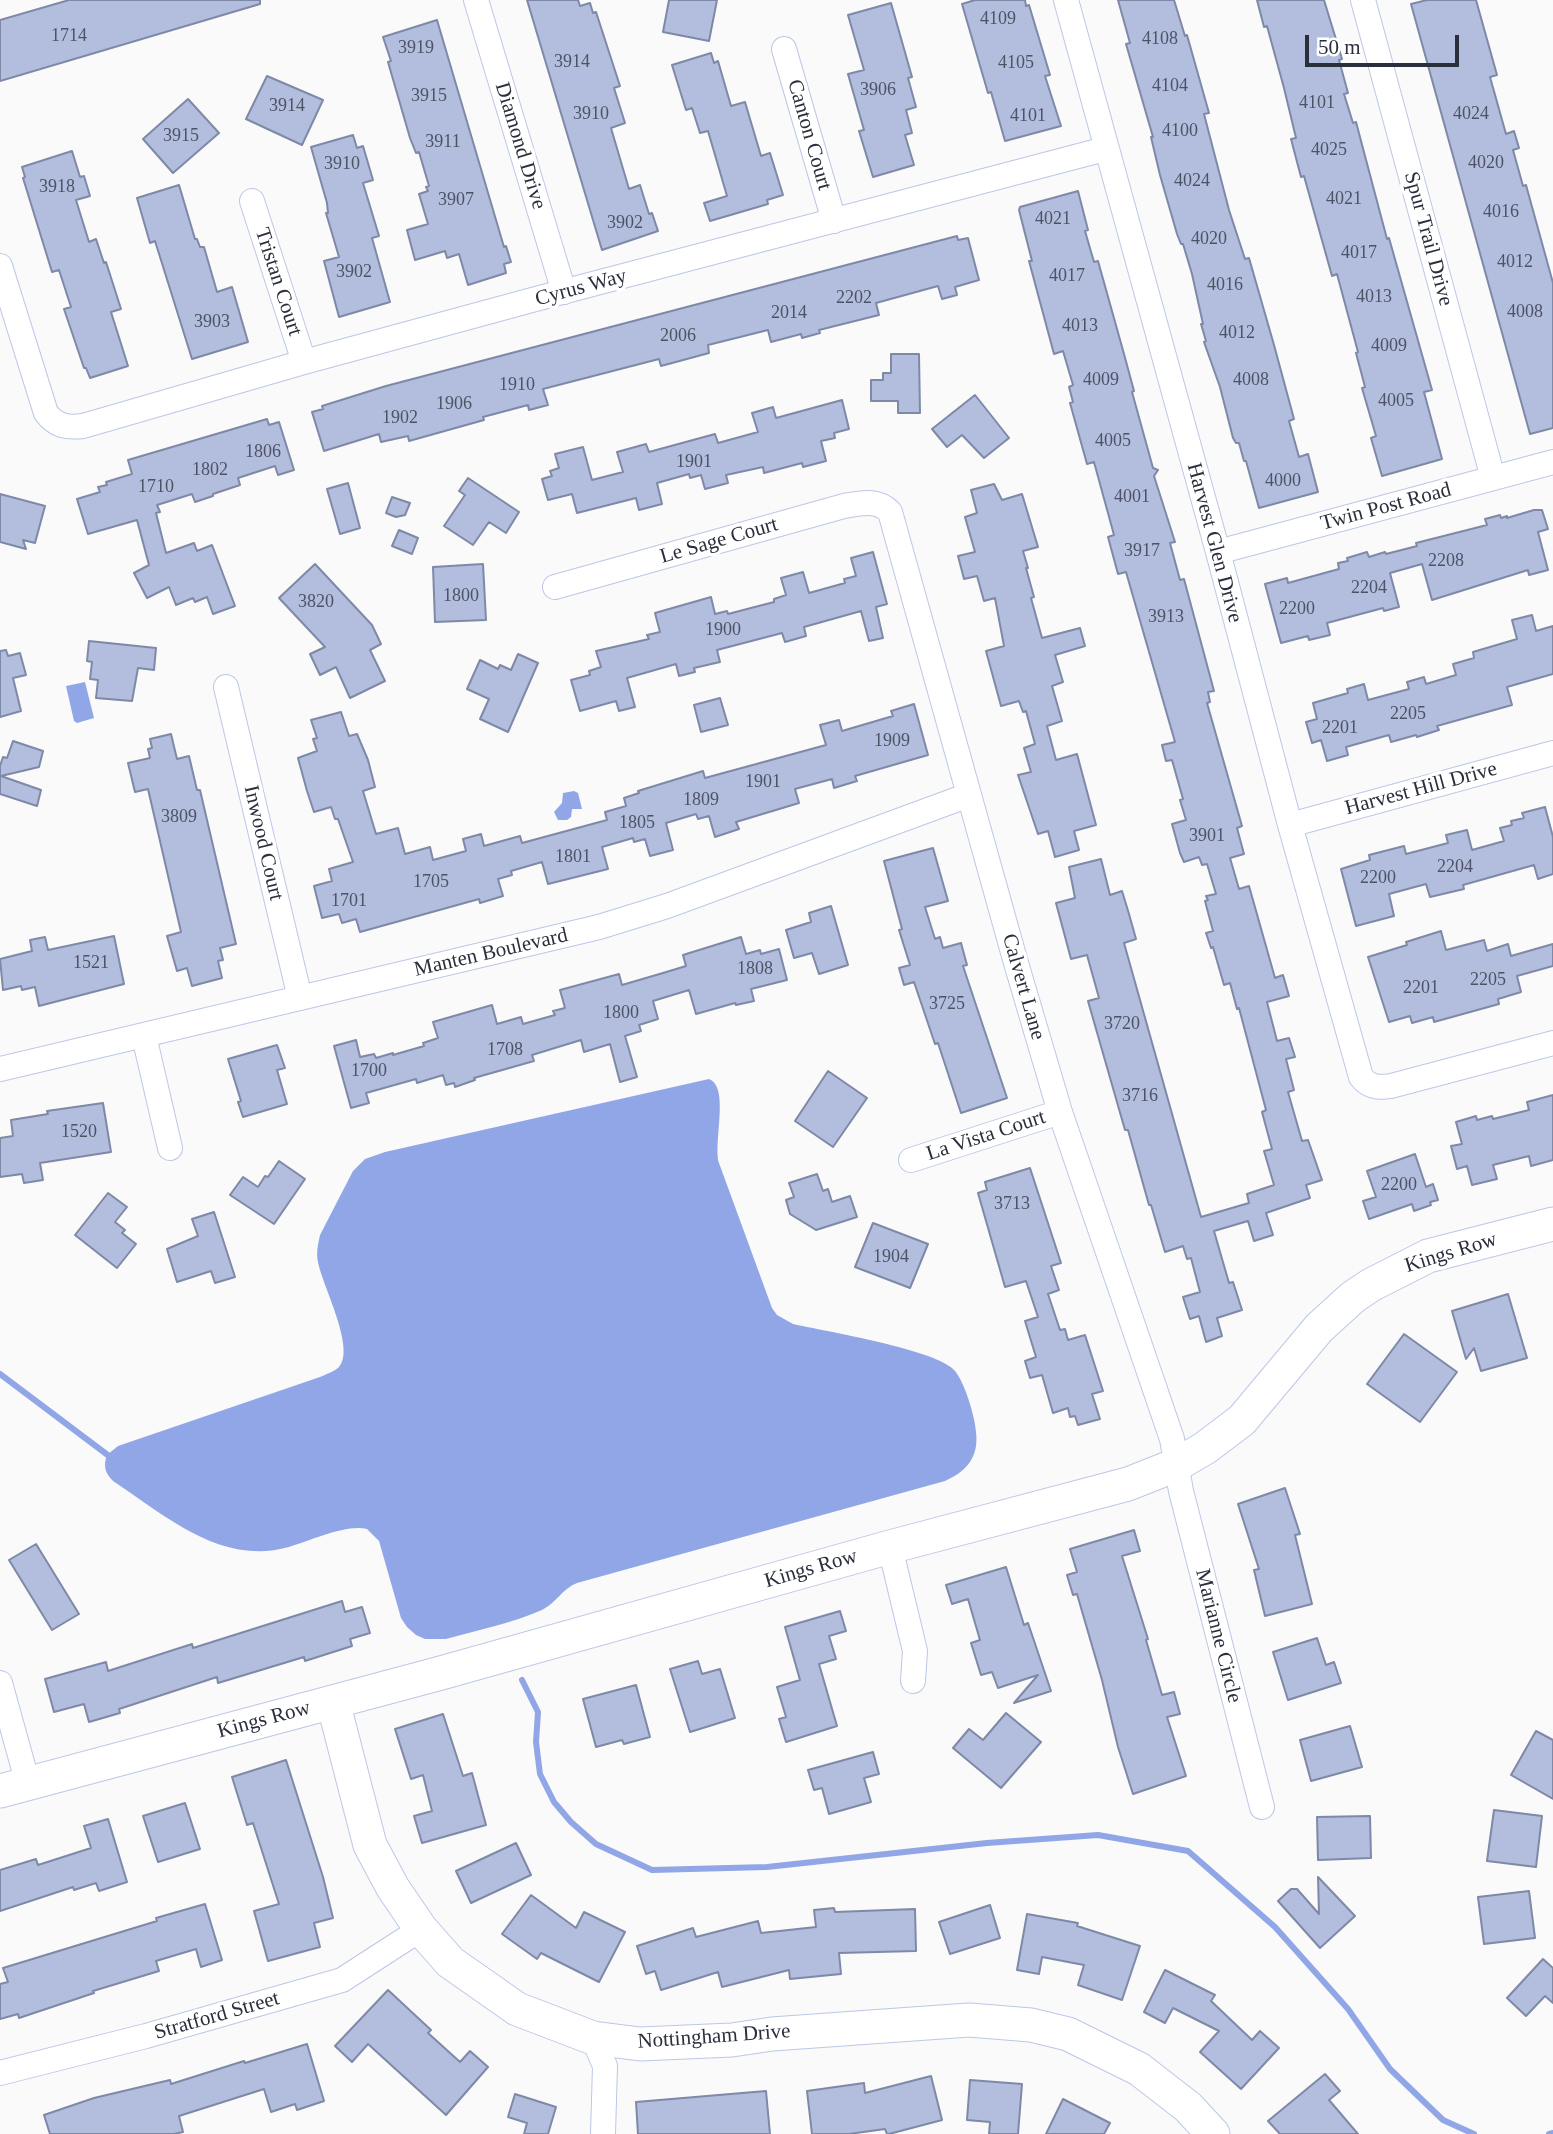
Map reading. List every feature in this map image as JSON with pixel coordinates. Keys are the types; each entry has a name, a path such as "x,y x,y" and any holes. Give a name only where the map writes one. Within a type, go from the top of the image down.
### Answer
{"street":[{"name":"Diamond Drive","path":"476,0 564,292"},
{"name":"Harvest Glen Drive","path":"1066,0 1356,1063 1366,1083 1375,1087 1391,1086 1553,1043"},
{"name":"Spur Trail Drive","path":"1363,0 1493,478"},
{"name":"Canton Court","path":"784,49 834,221"},
{"name":"Cyrus Way","path":"0,266 43,405 51,420 58,425 83,426 304,362 1105,149"},
{"name":"Tristan Court","path":"252,201 304,362"},
{"name":"Twin Post Road","path":"1218,552 1553,462"},
{"name":"Le Sage Court","path":"555,587 844,506 871,503 883,505"},
{"name":"Calvert Lane","path":"883,505 893,519 1060,1112 1172,1439 1176,1465"},
{"name":"Inwood Court","path":"226,687 300,998"},
{"name":"Harvest Hill Drive","path":"1290,825 1553,753"},
{"name":"Manten Boulevard","path":"0,1069 634,917 969,795"},
{"path":"144,1036 170,1148"},
{"name":"La Vista Court","path":"911,1160 1060,1112"},
{"name":"Kings Row","path":"14,1787 1128,1484 1176,1465 1205,1448 1242,1420 1319,1328 1353,1297 1371,1285 1428,1256 1553,1224"},
{"name":"Marianne Circle","path":"1176,1465 1262,1807"},
{"path":"890,1547 915,1651 913,1681"},
{"path":"0,1683 14,1787"},
{"name":"Nottingham Drive","path":"333,1702 370,1845 393,1888 421,1929 450,1962 517,2009 593,2038 640,2044 732,2040 772,2034 970,2020 1031,2025 1068,2035 1139,2069 1188,2107 1213,2134"},
{"name":"Stratford Street","path":"0,2073 146,2036 342,1980 421,1929"},
{"path":"593,2038 605,2067 603,2134"}],"water":[{"path":"85,682 94,718 77,723 74,721 66,686"},
{"path":"563,793 578,793 582,809 572,809 571,817 558,820 554,812 562,803"},
{"path":"709,1079 719,1093 719,1163 772,1308 777,1315 793,1324 905,1349 945,1363 955,1371 969,1400 976,1441 976,1449 970,1462 960,1473 945,1481 577,1583 551,1604 531,1615 446,1639 425,1639 407,1627 401,1618 379,1541 367,1529 339,1531 289,1547 264,1551 240,1550 195,1534 113,1481 108,1475 105,1466 107,1455 118,1446 320,1377 339,1367 343,1358 341,1331 317,1259 318,1248 320,1235 353,1171 365,1159 385,1152"}],"building":[{"path":"69,0 260,0 260,4 0,81 0,20"},
{"path":"527,0 578,0 580,6 590,3 593,13 596,12 620,86 614,88 625,123 611,128 629,189 640,185 649,214 652,213 658,231 602,250"},
{"path":"669,0 717,0 709,41 663,32"},
{"path":"975,0 1025,0 1026,6 1029,5 1050,75 1045,76 1061,126 1005,141 962,4"},
{"path":"1118,0 1174,0 1209,113 1204,114 1229,210 1245,259 1249,258 1274,345 1294,419 1289,421 1299,457 1308,454 1318,492 1259,508 1246,461 1239,443 1233,438 1220,387 1204,342 1203,324 1192,274 1160,175 1153,137 1126,44 1130,43"},
{"path":"1257,0 1324,0 1342,59 1339,60 1348,93 1344,94 1353,123 1356,122 1432,390 1424,392 1442,459 1382,476 1371,438 1376,436 1362,388 1365,387 1356,353 1358,352 1337,274 1332,276 1304,176 1301,177 1291,139 1296,138 1284,88"},
{"path":"1427,0 1476,0 1497,75 1490,77 1506,134 1514,131 1519,148 1513,150 1523,186 1526,185 1553,283 1553,428 1530,434 1411,4"},
{"path":"891,3 912,77 908,78 916,107 906,110 912,133 905,135 914,165 873,177 859,131 864,130 848,74 864,70 848,15"},
{"path":"437,20 504,247 506,246 511,262 504,264 506,273 468,285 459,254 447,258 445,251 415,260 407,230 428,224 419,194 428,191 426,187 429,186 419,152 416,153 410,138 383,37"},
{"path":"711,53 714,63 718,61 731,106 745,102 761,156 770,153 783,195 767,200 768,204 710,221 704,203 727,196 708,131 700,133 692,108 686,110 672,65"},
{"path":"267,76 323,100 302,145 246,119"},
{"path":"188,99 219,133 173,173 143,139"},
{"path":"353,135 357,148 363,146 373,180 363,183 379,236 372,238 390,302 339,317 324,261 339,257 311,147"},
{"path":"72,151 80,177 84,176 90,196 76,200 89,242 96,239 104,263 106,262 121,309 111,312 128,366 90,378 64,309 71,307 59,270 52,272 22,167"},
{"path":"179,185 195,239 200,247 204,247 217,292 232,287 248,342 192,359 155,241 150,243 137,198"},
{"path":"1078,191 1088,230 1085,231 1094,262 1098,261 1153,468 1158,470 1154,476 1175,542 1170,543 1180,580 1184,579 1214,691 1208,692 1210,702 1207,703 1242,826 1237,828 1244,854 1230,858 1239,889 1249,886 1275,978 1283,975 1289,996 1267,1002 1277,1041 1289,1038 1295,1057 1286,1059 1294,1090 1288,1092 1302,1141 1308,1140 1322,1180 1306,1185 1310,1198 1266,1213 1273,1235 1254,1241 1248,1221 1214,1231 1229,1283 1233,1282 1242,1310 1217,1318 1222,1336 1206,1342 1199,1316 1190,1319 1183,1297 1200,1292 1191,1258 1187,1259 1183,1246 1165,1252 1128,1130 1125,1130 1088,1001 1099,998 1087,955 1071,959 1056,903 1075,898 1069,867 1101,859 1110,895 1122,891 1136,939 1124,943 1201,1217 1249,1203 1247,1194 1274,1185 1264,1151 1272,1149 1262,1112 1266,1110 1239,1008 1237,1009 1230,983 1224,985 1206,933 1213,931 1206,896 1216,894 1207,864 1202,865 1199,857 1184,862 1180,853 1172,824 1186,820 1180,800 1183,799 1172,760 1166,761 1162,745 1175,742 1126,572 1118,574 1108,537 1114,535 1094,462 1087,464 1070,403 1073,402 1069,387 1073,385 1063,351 1054,354 1029,261 1032,261 1019,210 1020,207"},
{"path":"957,236 958,240 968,238 979,280 955,287 957,295 942,299 938,286 876,303 879,315 819,330 820,333 802,338 801,334 771,342 768,330 708,345 709,353 661,366 659,359 543,389 548,405 529,410 528,405 409,441 408,436 381,442 379,434 324,451 312,412 323,409 322,406 386,386"},
{"path":"891,354 919,354 920,413 898,413 898,401 871,401 871,380 883,380 883,373 891,373"},
{"path":"975,395 1009,438 984,458 962,435 947,447 932,429"},
{"path":"842,400 849,429 834,433 835,438 821,441 826,461 803,467 802,463 764,473 763,467 726,475 728,483 705,489 701,475 690,478 689,474 657,483 662,504 639,510 636,498 577,513 572,494 548,500 542,479 552,476 550,471 559,468 555,454 583,447 592,480 623,472 617,452 646,444 649,452 715,434 718,443 758,432 752,413 773,407 776,418"},
{"path":"267,419 269,425 279,422 294,470 278,475 275,466 238,478 240,485 195,502 192,494 157,505 160,512 156,513 166,553 194,543 197,551 212,545 235,606 213,614 207,597 195,602 193,598 176,605 169,587 147,598 134,573 149,565 137,520 88,534 77,499 100,492 98,487 107,485 106,482 132,474 128,460"},
{"path":"468,478 519,512 506,533 489,522 473,545 444,526 465,495 459,491"},
{"path":"348,483 360,528 340,534 327,489"},
{"path":"994,484 1002,500 1022,494 1038,547 1023,551 1034,597 1031,598 1042,638 1080,628 1085,646 1055,655 1063,682 1052,686 1062,721 1047,726 1056,760 1077,754 1096,825 1074,831 1079,850 1055,857 1048,831 1038,834 1018,775 1031,772 1024,748 1035,744 1026,711 1023,712 1019,701 1001,706 986,651 1004,646 995,598 984,601 977,576 964,579 958,556 975,552 965,517 977,513 971,490"},
{"path":"0,494 45,506 35,543 23,540 26,549 0,542"},
{"path":"392,497 410,503 405,515 396,517 386,513"},
{"path":"1542,510 1548,529 1538,532 1548,570 1529,575 1528,570 1432,600 1422,564 1390,573 1399,607 1384,611 1383,608 1327,623 1330,635 1309,640 1308,636 1281,643 1265,584 1287,578 1288,583 1339,569 1338,563 1348,561 1347,558 1367,552 1369,557 1385,552 1386,554 1417,546 1416,543 1487,525 1485,519 1500,515 1501,518 1507,518"},
{"path":"399,530 418,538 412,554 392,546"},
{"path":"873,552 887,604 876,607 883,638 869,641 861,611 804,627 806,636 785,642 782,633 717,650 720,662 694,668 695,672 679,676 676,664 627,678 635,707 619,711 616,701 580,711 571,680 590,675 589,671 601,667 596,651 649,639 647,635 660,632 655,613 711,597 715,614 727,611 728,614 774,602 774,599 786,595 781,578 803,572 809,593 845,583 844,579 856,576 851,558"},
{"path":"315,564 372,625 381,644 370,650 385,681 350,698 336,667 320,675 310,654 325,647 279,598"},
{"path":"483,564 486,620 435,622 433,567"},
{"path":"1532,615 1536,631 1553,626 1553,674 1507,687 1512,705 1437,726 1439,730 1417,737 1416,735 1391,742 1389,735 1346,747 1348,755 1327,761 1321,740 1312,743 1306,722 1317,719 1313,703 1348,693 1347,689 1364,684 1368,700 1409,689 1407,682 1424,677 1426,684 1456,675 1453,664 1474,658 1473,652 1517,639 1512,620"},
{"path":"89,641 156,648 154,670 138,668 132,701 96,698 98,680 90,679 92,662 87,661"},
{"path":"6,650 8,656 20,653 26,675 13,678 21,711 0,717 0,651"},
{"path":"518,654 538,663 508,732 480,719 489,699 467,689 480,660 498,669 500,665 511,670"},
{"path":"720,698 728,725 701,732 694,705"},
{"path":"914,704 928,755 855,776 857,781 834,788 832,779 795,789 799,803 736,822 739,829 715,837 709,816 698,819 696,814 666,823 673,850 650,856 645,839 634,842 633,838 602,847 608,869 548,884 542,862 511,871 512,875 498,879 503,896 480,903 479,899 360,932 356,919 342,923 339,914 322,918 314,886 332,881 329,869 353,862 331,807 314,812 307,791 298,758 317,751 313,739 317,738 311,720 341,712 349,736 357,734 368,760 375,787 363,791 376,834 398,828 405,854 430,847 433,860 466,851 463,839 481,834 484,846 520,836 522,843 607,820 605,812 626,806 624,798 639,793 638,791 703,771 705,778 826,745 820,725 839,720 842,731 893,716 891,711"},
{"path":"171,734 177,759 189,756 197,790 200,790 236,944 220,948 223,960 218,961 222,978 192,986 187,968 177,971 167,936 181,932 148,789 135,792 128,763 150,758 150,739"},
{"path":"13,741 43,751 39,767 1,776 41,790 37,806 0,794 0,766 3,757 7,758"},
{"path":"1545,807 1553,837 1553,874 1538,879 1534,865 1463,885 1464,889 1430,897 1426,884 1389,894 1394,916 1356,926 1341,869 1370,860 1369,855 1404,846 1406,854 1448,843 1446,835 1467,830 1472,850 1504,841 1500,828 1512,825 1511,821 1524,818 1522,813"},
{"path":"933,848 948,901 925,907 935,939 940,937 943,948 961,943 967,965 963,966 1007,1098 961,1113 914,982 904,985 899,968 910,965 899,930 902,929 884,861"},
{"path":"831,906 848,965 819,974 812,953 794,958 786,930 811,922 809,913"},
{"path":"1441,931 1446,950 1484,940 1487,951 1508,944 1511,956 1553,944 1553,966 1517,976 1521,992 1498,999 1499,1004 1434,1022 1433,1017 1412,1023 1410,1016 1389,1022 1368,957"},
{"path":"114,936 124,984 39,1006 35,987 22,990 21,986 3,990 0,959 32,951 30,940 45,937 48,950"},
{"path":"741,937 746,954 760,950 761,954 779,949 787,980 751,989 754,1001 735,1003 696,1014 689,990 653,1001 658,1019 639,1025 641,1031 625,1036 637,1077 620,1082 610,1044 584,1052 581,1040 532,1055 534,1061 474,1078 475,1080 455,1087 454,1083 446,1085 443,1075 417,1083 416,1079 366,1093 369,1103 351,1108 334,1046 356,1040 360,1057 374,1054 376,1058 393,1055 424,1046 423,1043 438,1038 433,1022 492,1005 497,1024 521,1017 523,1024 555,1015 553,1011 565,1008 560,990 619,974 622,985 663,973 686,966 683,955"},
{"path":"277,1045 285,1068 277,1070 287,1104 243,1117 228,1059"},
{"path":"828,1071 867,1098 833,1147 795,1121"},
{"path":"1553,1095 1553,1160 1531,1166 1529,1156 1493,1165 1497,1179 1472,1185 1467,1166 1457,1169 1451,1146 1462,1144 1456,1122 1476,1116 1477,1120 1492,1116 1493,1119 1529,1110 1527,1102"},
{"path":"103,1103 111,1152 40,1163 43,1180 24,1183 22,1174 0,1177 0,1138 13,1136 11,1120 48,1114 47,1111"},
{"path":"1415,1154 1426,1187 1433,1184 1438,1200 1414,1211 1412,1204 1369,1219 1363,1201 1376,1197 1367,1171"},
{"path":"279,1161 305,1179 274,1224 230,1195 243,1177 258,1187"},
{"path":"1030,1168 1061,1263 1051,1266 1059,1290 1048,1294 1060,1330 1065,1329 1068,1340 1085,1335 1103,1391 1092,1394 1100,1419 1078,1425 1075,1416 1070,1417 1068,1408 1053,1413 1042,1375 1030,1378 1025,1361 1036,1357 1025,1321 1038,1317 1026,1281 1005,1287 978,1193 987,1190 985,1182"},
{"path":"817,1174 823,1191 828,1189 832,1202 850,1196 857,1217 816,1230 790,1214 786,1200 794,1197 789,1183"},
{"path":"108,1193 127,1207 115,1222 125,1230 122,1233 136,1244 117,1268 75,1235"},
{"path":"214,1212 235,1277 215,1283 211,1271 177,1282 167,1249 198,1236 192,1219"},
{"path":"873,1223 928,1244 910,1288 855,1267"},
{"path":"1508,1294 1527,1358 1481,1371 1474,1348 1466,1359 1452,1311"},
{"path":"1404,1334 1457,1372 1420,1422 1367,1384"},
{"path":"1285,1488 1300,1534 1295,1535 1312,1604 1265,1616 1254,1570 1259,1569 1238,1504"},
{"path":"1134,1530 1140,1551 1122,1556 1162,1695 1174,1692 1180,1714 1167,1717 1186,1776 1133,1794 1077,1594 1073,1595 1067,1575 1077,1572 1070,1549"},
{"path":"36,1544 79,1614 52,1630 9,1560"},
{"path":"1006,1567 1024,1625 1028,1623 1051,1691 1014,1703 1038,1675 998,1688 992,1672 981,1675 971,1643 980,1640 968,1599 952,1604 946,1585"},
{"path":"342,1601 345,1612 362,1607 370,1633 350,1639 352,1646 305,1661 304,1657 218,1683 217,1677 119,1709 120,1713 89,1722 84,1704 54,1712 45,1679 106,1662 108,1671 192,1644 193,1648"},
{"path":"840,1611 846,1631 829,1636 836,1659 819,1664 837,1726 786,1742 779,1719 786,1717 777,1687 800,1680 785,1627"},
{"path":"1317,1638 1326,1665 1334,1662 1341,1683 1288,1700 1273,1652"},
{"path":"698,1661 702,1674 720,1669 735,1718 690,1732 670,1669"},
{"path":"636,1685 650,1737 624,1744 622,1740 596,1747 583,1699"},
{"path":"1006,1713 1041,1742 1001,1788 953,1748 969,1729 983,1740"},
{"path":"443,1714 463,1776 472,1773 486,1825 422,1843 414,1816 432,1811 423,1775 411,1779 395,1729"},
{"path":"1350,1726 1362,1767 1311,1781 1300,1740"},
{"path":"1536,1731 1553,1740 1553,1799 1511,1775"},
{"path":"873,1752 879,1774 864,1778 871,1802 829,1814 822,1788 814,1790 808,1770"},
{"path":"286,1760 323,1877 333,1918 314,1923 320,1947 268,1961 254,1911 279,1904 253,1823 247,1825 232,1777"},
{"path":"185,1803 200,1849 158,1862 143,1816"},
{"path":"1494,1810 1542,1816 1536,1867 1487,1861"},
{"path":"1370,1816 1371,1858 1318,1860 1317,1817"},
{"path":"108,1819 127,1882 99,1891 96,1883 74,1890 73,1887 0,1911 0,1870 36,1859 38,1865 91,1848 84,1826"},
{"path":"516,1843 531,1875 471,1903 456,1871"},
{"path":"1318,1877 1355,1916 1320,1948 1278,1901 1291,1889 1297,1889 1319,1914"},
{"path":"1529,1891 1535,1938 1484,1944 1478,1897"},
{"path":"531,1895 576,1928 584,1912 625,1932 599,1982 541,1953 537,1959 502,1934"},
{"path":"205,1904 222,1960 201,1967 196,1949 156,1961 159,1971 19,2018 18,2014 0,2019 0,1984 8,1982 3,1968"},
{"path":"990,1905 1000,1938 950,1954 939,1922"},
{"path":"834,1908 835,1912 915,1909 916,1951 839,1953 841,1974 790,1979 789,1970 722,1987 718,1972 661,1990 655,1971 646,1974 637,1946 693,1928 696,1937 758,1921 761,1933 816,1927 814,1910"},
{"path":"1027,1914 1078,1923 1077,1926 1140,1946 1122,2000 1078,1985 1084,1965 1042,1957 1039,1974 1017,1970"},
{"path":"1543,1959 1553,1968 1553,2003 1545,1996 1526,2016 1507,1998"},
{"path":"1165,1970 1215,1995 1211,2001 1252,2040 1260,2031 1279,2048 1241,2089 1200,2052 1219,2031 1173,2008 1165,2023 1144,2012"},
{"path":"388,1990 431,2030 428,2033 460,2062 470,2051 488,2067 446,2115 368,2044 352,2062 335,2046"},
{"path":"307,2044 324,2101 297,2110 295,2104 271,2112 264,2089 179,2116 183,2132 174,2134 50,2134 44,2115 94,2098 170,2080 171,2084"},
{"path":"1325,2074 1340,2091 1329,2100 1358,2134 1280,2134 1268,2121"},
{"path":"931,2076 942,2120 889,2134 885,2129 849,2134 812,2134 807,2091 864,2083 865,2093"},
{"path":"970,2080 1022,2084 1018,2134 989,2134 990,2122 967,2120"},
{"path":"766,2091 770,2134 638,2134 636,2102"},
{"path":"515,2094 556,2107 548,2134 524,2134 527,2123 508,2117"},
{"path":"1063,2099 1110,2123 1104,2134 1046,2134"}],"waterway":[{"path":"0,1374 113,1459"},
{"path":"522,1680 538,1712 536,1742 540,1774 554,1802 571,1822 596,1844 652,1870 767,1867 987,1843 1098,1835 1188,1851 1275,1927 1348,2009 1390,2069 1443,2120 1474,2134"},
{"path":"1549,2134 1553,2133"}]}
